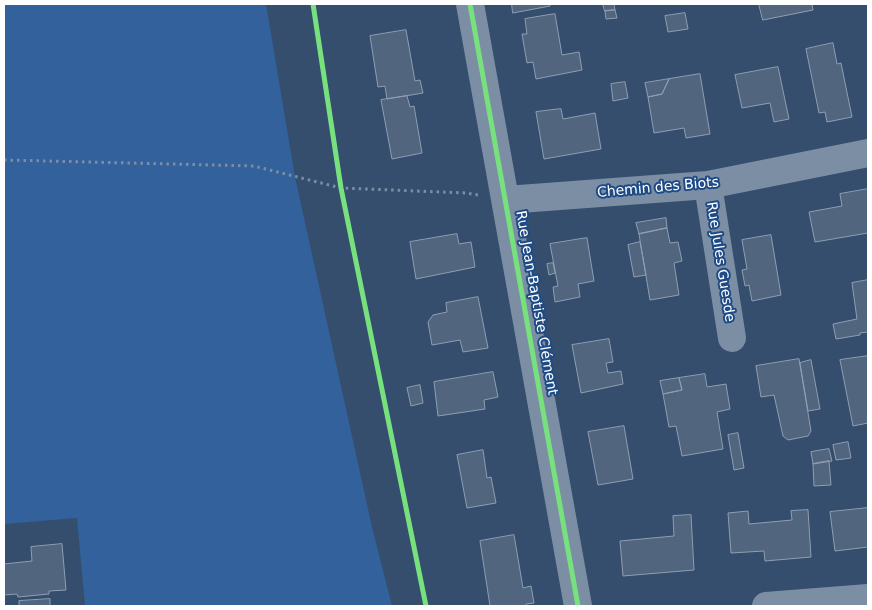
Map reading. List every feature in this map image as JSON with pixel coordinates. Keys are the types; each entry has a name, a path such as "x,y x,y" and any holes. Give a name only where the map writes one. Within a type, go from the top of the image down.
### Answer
{"street":[{"name":"Rue Jean-Baptiste Clément","path":"470,4 578,606"},
{"name":"Chemin des Biots","path":"506,200 708,185 868,153"},
{"name":"Rue Jules Guesde","path":"708,185 732,338"},
{"path":"766,606 868,598"}],"path":[{"path":"4,160 254,166 341,188 466,193 506,200"},
{"path":"340,179 343,198"}],"shaded area":[{"path":"4,4 266,4 295,177 372,527 392,606 85,606 77,518 4,524"}],"building":[{"path":"512,4 550,4 550,6 513,13"},
{"path":"603,4 614,4 615,10 605,11"},
{"path":"759,4 812,4 813,10 763,20"},
{"path":"615,10 617,18 606,19 605,11"},
{"path":"685,13 688,29 668,32 665,16"},
{"path":"555,14 562,55 579,52 582,70 536,79 533,62 527,63 522,34 527,34 525,19"},
{"path":"406,30 415,81 420,80 423,93 387,99 385,86 378,87 370,36"},
{"path":"833,43 837,64 841,63 852,117 827,122 825,112 819,113 806,49"},
{"path":"778,67 789,119 774,122 770,103 742,108 735,75"},
{"path":"700,74 710,134 686,138 684,128 654,133 648,97 662,94 669,79"},
{"path":"669,79 662,94 648,97 645,83"},
{"path":"625,82 628,98 613,101 611,84"},
{"path":"407,96 410,107 414,106 422,153 392,159 381,100"},
{"path":"561,109 563,119 595,113 601,149 544,159 536,112"},
{"path":"868,189 868,233 815,242 809,212 842,206 840,194"},
{"path":"666,218 667,228 639,234 636,223"},
{"path":"667,228 670,243 678,242 682,261 674,263 679,295 650,300 639,234"},
{"path":"457,234 459,244 471,242 475,267 416,279 410,242"},
{"path":"771,235 781,295 752,301 749,285 745,286 742,270 747,269 742,240"},
{"path":"587,238 594,281 578,284 580,297 555,302 553,287 558,286 550,244"},
{"path":"640,242 646,275 634,277 628,245"},
{"path":"553,263 555,273 549,275 547,264"},
{"path":"868,280 868,332 836,339 833,324 857,319 852,283"},
{"path":"478,297 488,348 463,352 460,340 432,345 428,322 433,315 447,312 446,303"},
{"path":"609,339 613,362 606,363 608,373 621,371 623,384 581,393 572,345"},
{"path":"868,356 868,423 853,426 840,360"},
{"path":"799,359 811,431 808,436 788,440 783,436 774,395 761,397 756,366"},
{"path":"811,360 820,409 808,411 800,363"},
{"path":"493,372 498,397 484,400 485,409 438,416 434,382"},
{"path":"705,374 707,387 726,384 730,409 717,412 723,449 682,456 676,426 669,427 663,394 682,390 679,378"},
{"path":"679,378 682,390 663,394 660,381"},
{"path":"420,385 423,403 411,406 407,388"},
{"path":"624,426 633,479 598,485 588,432"},
{"path":"738,433 744,468 734,470 728,435"},
{"path":"848,442 851,458 836,460 833,445"},
{"path":"829,449 832,461 813,464 811,452"},
{"path":"483,450 487,478 491,477 496,503 467,508 457,455"},
{"path":"829,461 831,485 814,486 813,464"},
{"path":"868,508 868,547 835,551 830,512"},
{"path":"808,510 811,557 765,561 764,551 731,553 728,513 748,511 749,524 792,520 791,511"},
{"path":"691,515 694,570 623,576 620,541 674,536 673,516"},
{"path":"514,535 523,588 531,586 534,603 526,604 526,606 490,606 480,541"},
{"path":"62,544 66,590 49,591 49,594 18,597 17,594 4,595 4,564 32,561 31,547"},
{"path":"50,599 50,606 19,606 19,601"}],"cycle path":[{"path":"313,4 341,188 426,606"},
{"path":"470,4 578,606"}]}
